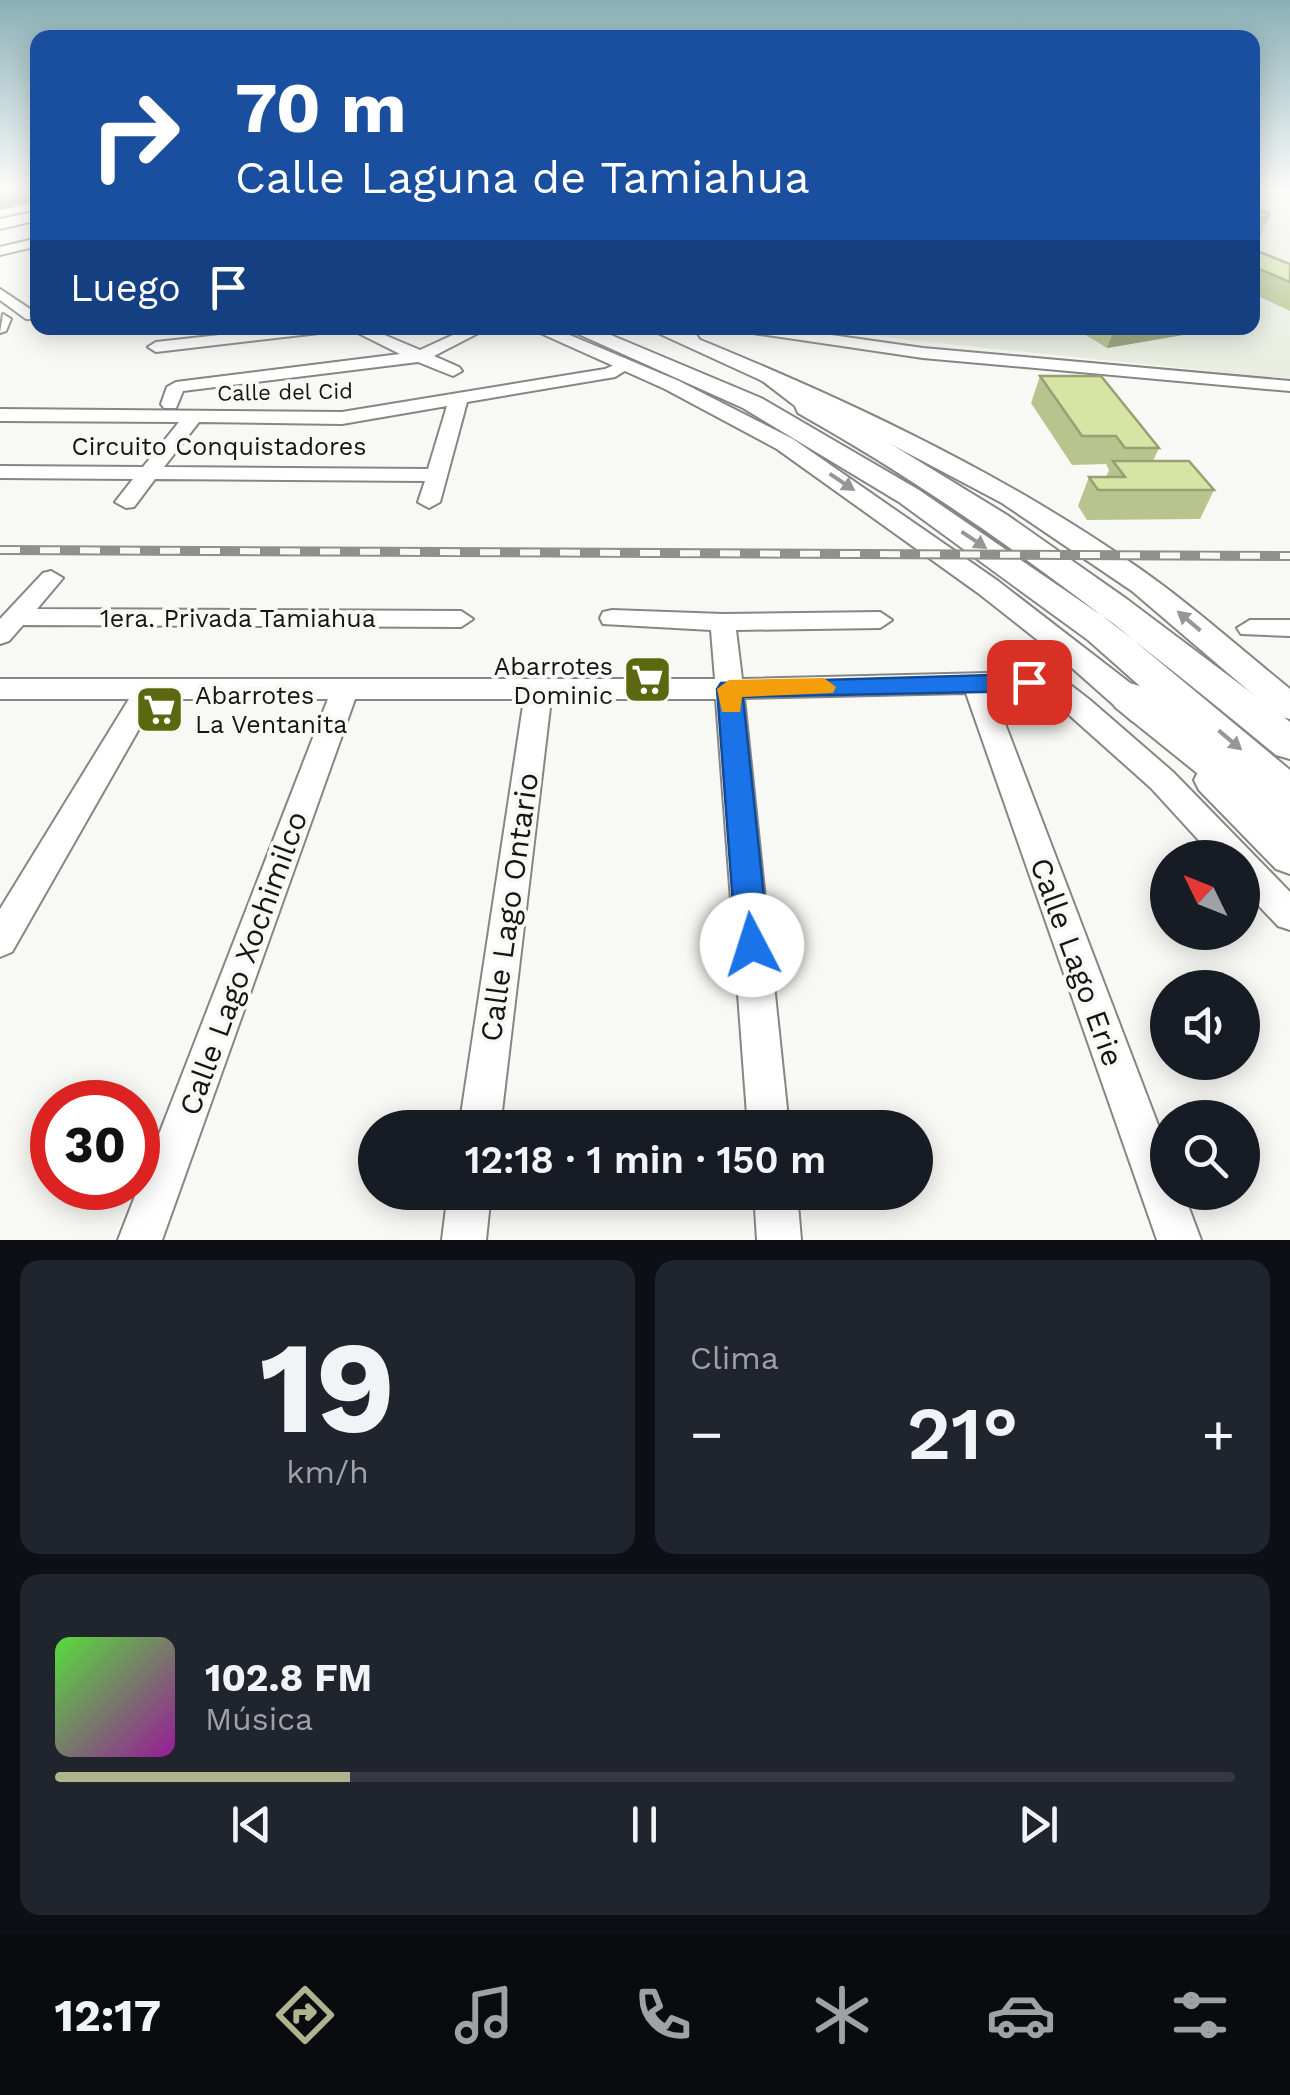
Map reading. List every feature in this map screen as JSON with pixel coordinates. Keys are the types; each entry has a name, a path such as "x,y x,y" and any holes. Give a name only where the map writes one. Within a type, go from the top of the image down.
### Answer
{"highway":[{"path":"589,335 672,386"},
{"path":"594,335 752,403 909,496 1101,632 1290,795"},
{"path":"640,335 712,363 838,424"},
{"path":"768,376 1021,537 1134,619 1290,744"},
{"path":"1129,697 1290,822"}],"main road":[{"path":"555,335 672,386 785,444 878,506 1129,697 1290,857"},
{"path":"693,335 963,474 1116,566 1290,707"}],"street":[{"path":"0,294 30,313"},
{"path":"1,322 30,317"},
{"path":"156,346 256,335"},
{"path":"372,335 453,372"},
{"path":"170,404 176,387 422,356 466,335"},
{"path":"803,335 923,352 1290,386"},
{"name":"Calle del Cid","path":"0,414 342,418 608,373 626,365"},
{"path":"429,502 459,397"},
{"path":"126,502 195,415"},
{"name":"Circuito Conquistadores","path":"0,472 437,475"},
{"path":"8,626 51,578"},
{"path":"612,618 723,622 880,620"},
{"name":"1era. Privada Tamiahua","path":"8,626 461,619"},
{"path":"723,622 767,1110"},
{"path":"1250,628 1290,628"},
{"path":"0,688 729,689 1029,682 1058,690 1080,706 1162,780 1219,840"},
{"name":"Calle Lago Erie","path":"976,684 1179,1240"},
{"path":"0,941 150,686"},
{"name":"Calle Lago Xochimilco","path":"140,1240 346,686"},
{"name":"Calle Lago Ontario","path":"481,1110 539,687"},
{"path":"1260,883 1290,914"},
{"path":"464,1240 468,1210"},
{"path":"776,1210 779,1240"}],"shaded area":[{"path":"1260,246 1290,246 1290,379 870,335 1260,335"}],"building":[{"path":"1260,252 1290,264 1290,282 1260,269"},
{"path":"1040,376 1101,376 1159,448 1125,448 1116,436 1082,436"},
{"path":"1113,461 1189,461 1214,490 1098,490 1089,477 1125,477"}],"railway":[{"path":"0,550 1290,556"}],"slow traffic":[{"path":"731,705 729,689 824,687"}],"place":[{"name":"Abarrotes Dominic","path":"648,680"},
{"name":"Abarrotes La Ventanita","path":"160,709"}],"route":[{"path":"752,945 729,689 1029,682"}]}
